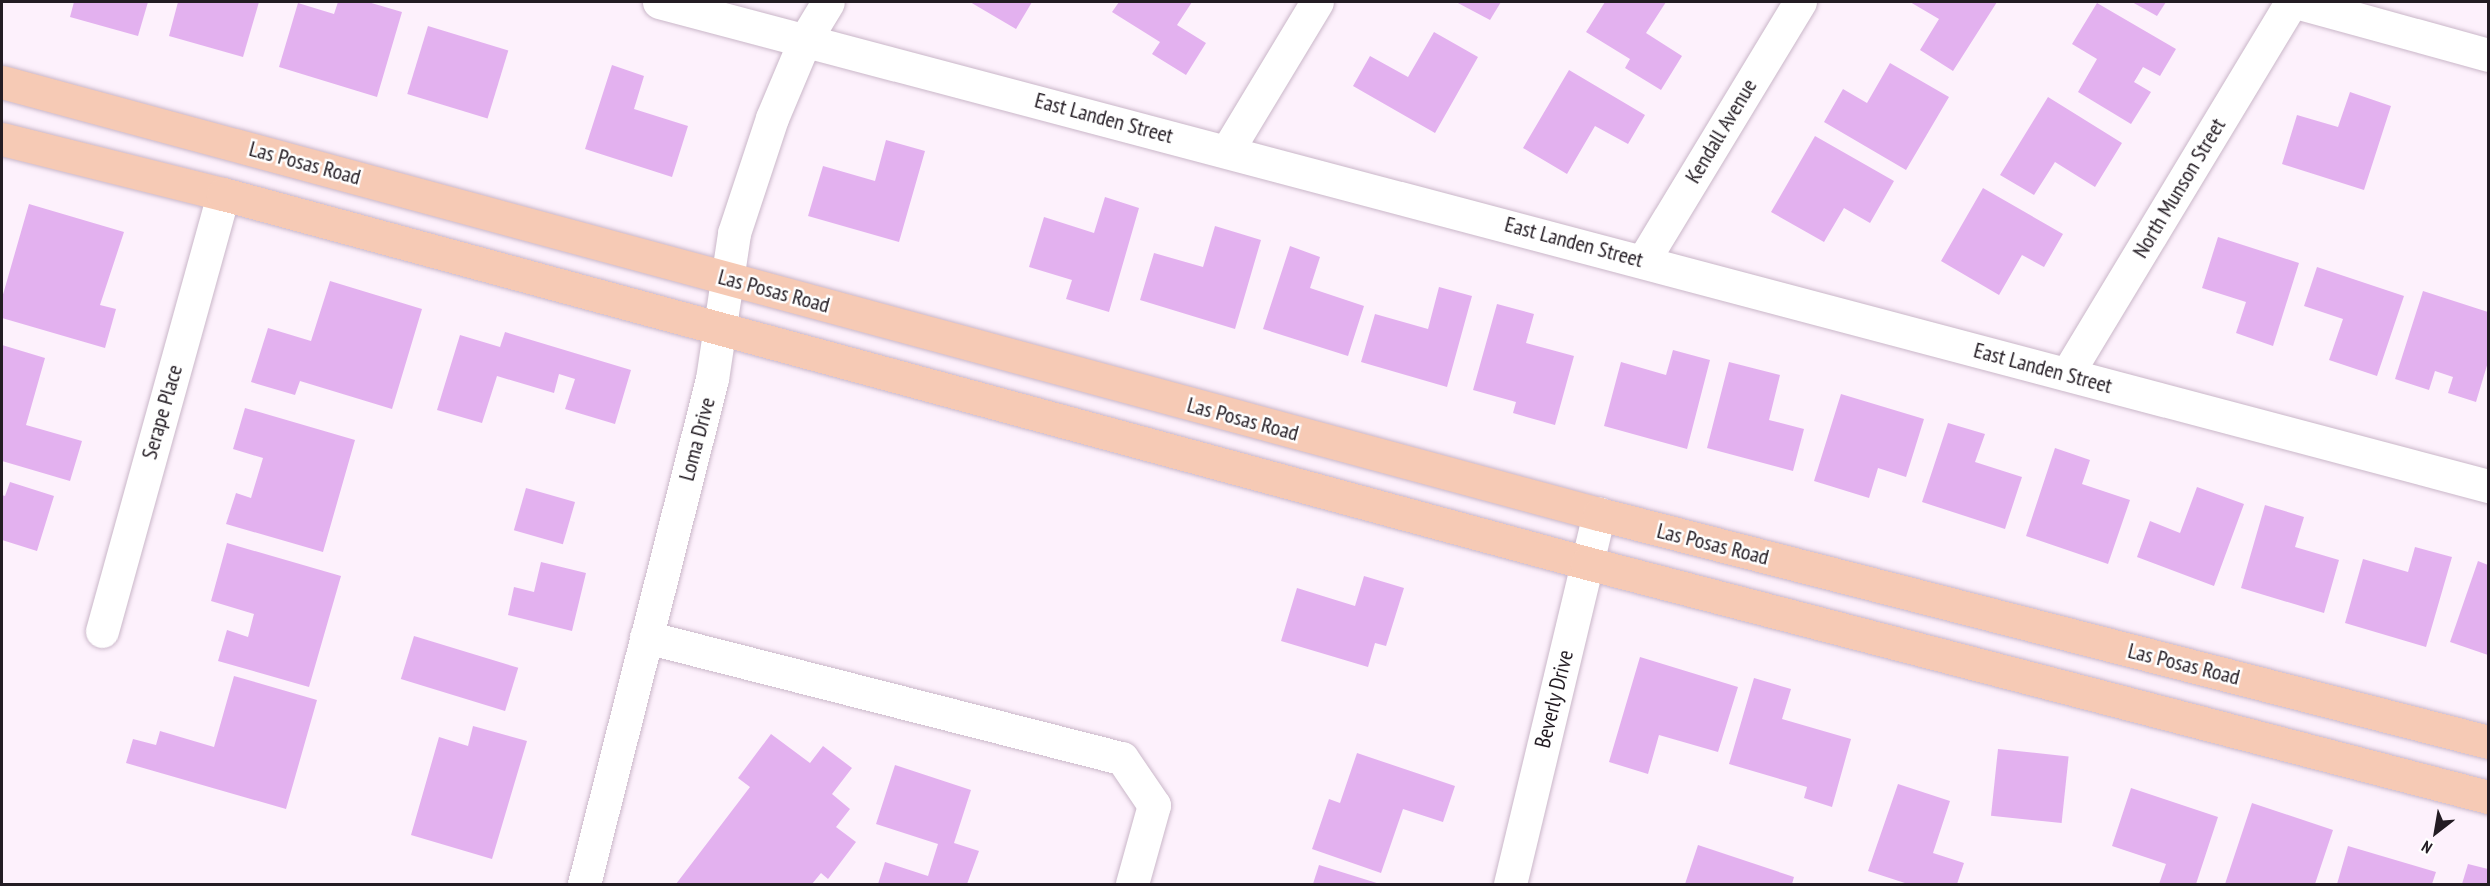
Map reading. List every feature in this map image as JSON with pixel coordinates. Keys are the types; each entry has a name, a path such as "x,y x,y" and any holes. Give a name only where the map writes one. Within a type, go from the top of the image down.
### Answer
{"main road":[{"name":"Las Posas Road","path":"2,82 1599,514 2488,742"},
{"path":"2,139 223,194 1587,563 2488,797"}],"street":[{"name":"East Landen Street","path":"659,2 2488,486"},
{"name":"Loma Drive","path":"584,885 712,379 734,233 750,175 805,40 828,2"},
{"path":"1227,151 1317,2"},
{"name":"Kendall Avenue","path":"1643,261 1800,2"},
{"name":"North Munson Street","path":"2067,375 2291,2"},
{"path":"2296,2 2488,55"},
{"name":"Serape Place","path":"102,630 223,194"},
{"name":"Beverly Drive","path":"1510,885 1599,514"},
{"path":"646,637 1122,758 1154,805 1132,885"}],"building":[{"path":"74,2 148,2 138,36 70,17"},
{"path":"178,2 259,2 243,57 169,36"},
{"path":"338,2 368,2 402,12 377,97 279,67 298,3 334,14"},
{"path":"970,2 1032,2 1016,29"},
{"path":"1119,2 1192,2 1177,25 1206,43 1186,75 1152,54 1160,42 1112,12"},
{"path":"1456,2 1501,2 1490,20"},
{"path":"1605,2 1666,2 1646,33 1682,56 1661,90 1625,68 1630,59 1586,32"},
{"path":"1910,2 1997,2 1953,71 1920,50 1939,19"},
{"path":"2132,2 2166,2 2157,16"},
{"path":"2097,3 2176,49 2160,76 2143,67 2134,82 2151,92 2131,124 2078,92 2097,59 2072,44"},
{"path":"428,26 508,51 488,118 407,94"},
{"path":"1434,32 1478,57 1435,133 1353,86 1370,56 1408,77"},
{"path":"1890,63 1949,97 1906,170 1824,122 1843,89 1867,103"},
{"path":"612,65 644,76 634,109 688,126 672,177 585,149"},
{"path":"1569,70 1645,115 1628,144 1595,126 1567,174 1523,148"},
{"path":"2350,92 2391,106 2364,190 2282,164 2297,115 2338,127"},
{"path":"2048,97 2122,143 2095,187 2055,162 2034,195 2000,175"},
{"path":"1815,136 1894,181 1870,223 1844,208 1824,242 1771,212"},
{"path":"886,140 925,151 899,242 808,216 823,166 875,181"},
{"path":"1983,188 2063,234 2044,267 2022,255 1999,295 1941,261"},
{"path":"1105,197 1139,208 1109,312 1066,299 1072,280 1029,267 1044,217 1094,233"},
{"path":"29,204 124,232 100,305 116,309 105,348 2,318 2,298"},
{"path":"1215,226 1261,240 1235,329 1140,300 1154,253 1203,267"},
{"path":"2218,237 2299,263 2273,346 2236,333 2246,302 2202,288"},
{"path":"1290,246 1320,257 1310,288 1364,306 1348,356 1263,329"},
{"path":"2317,267 2404,296 2377,376 2329,360 2343,319 2304,306"},
{"path":"330,281 422,309 392,409 300,381 295,395 251,382 268,328 311,341"},
{"path":"1439,287 1472,296 1447,387 1361,362 1375,314 1428,329"},
{"path":"2423,291 2488,312 2488,362 2476,402 2448,393 2453,377 2435,371 2429,390 2395,379"},
{"path":"1497,304 1534,314 1526,343 1574,356 1555,425 1513,413 1516,402 1473,390"},
{"path":"505,332 631,370 615,424 565,409 575,379 559,374 554,393 497,376 482,423 437,410 460,335 500,347"},
{"path":"2,345 45,358 26,425 82,441 70,481 2,461"},
{"path":"1673,350 1710,360 1687,449 1604,426 1621,362 1666,375"},
{"path":"1729,362 1780,375 1769,420 1804,429 1793,471 1707,448"},
{"path":"1841,394 1924,419 1906,477 1878,468 1869,498 1814,481"},
{"path":"245,408 355,440 323,552 226,524 236,493 251,498 263,458 233,449"},
{"path":"1948,423 1985,434 1975,462 2022,477 2005,529 1922,502"},
{"path":"2055,448 2090,460 2082,484 2130,500 2108,564 2026,536"},
{"path":"10,482 54,496 37,551 2,540 2,495 5,496"},
{"path":"2197,487 2244,504 2214,586 2137,557 2150,521 2180,533"},
{"path":"526,488 575,502 563,544 514,530"},
{"path":"2265,505 2304,517 2295,547 2339,560 2324,613 2241,588"},
{"path":"227,543 341,576 309,687 218,661 227,630 248,637 254,614 211,601"},
{"path":"2415,547 2452,557 2426,647 2345,623 2363,559 2408,572"},
{"path":"2478,561 2488,565 2488,655 2450,642"},
{"path":"541,562 586,573 572,631 508,615 514,587 534,592"},
{"path":"1364,576 1404,588 1386,646 1375,643 1368,667 1281,641 1297,588 1355,606"},
{"path":"414,636 518,668 505,711 401,679"},
{"path":"1640,657 1738,687 1718,752 1659,735 1648,774 1609,762"},
{"path":"234,676 317,700 286,809 126,763 133,739 156,745 160,731 214,747"},
{"path":"1754,678 1791,689 1782,719 1851,739 1832,807 1804,798 1807,787 1729,764"},
{"path":"473,726 527,741 492,859 411,835 439,737 468,746"},
{"path":"771,734 810,763 823,746 852,768 832,794 850,809 836,827 856,842 828,879 821,873 812,884 676,884 750,787 738,778"},
{"path":"1998,749 2069,756 2062,823 1991,816"},
{"path":"1357,753 1455,786 1443,822 1403,809 1381,873 1312,849 1329,799 1340,803"},
{"path":"895,765 971,790 954,843 979,851 967,884 878,884 885,862 928,876 938,844 876,824"},
{"path":"1898,784 1950,801 1933,853 1964,863 1957,884 1908,884 1868,871"},
{"path":"2131,788 2218,817 2196,884 2159,884 2166,864 2112,846"},
{"path":"2252,803 2333,830 2315,884 2225,884"},
{"path":"1698,845 1794,877 1792,884 1685,884"},
{"path":"2348,846 2436,872 2432,884 2337,884"},
{"path":"2468,864 2488,869 2488,884 2462,884"},
{"path":"1319,865 1380,884 1313,884"}]}
